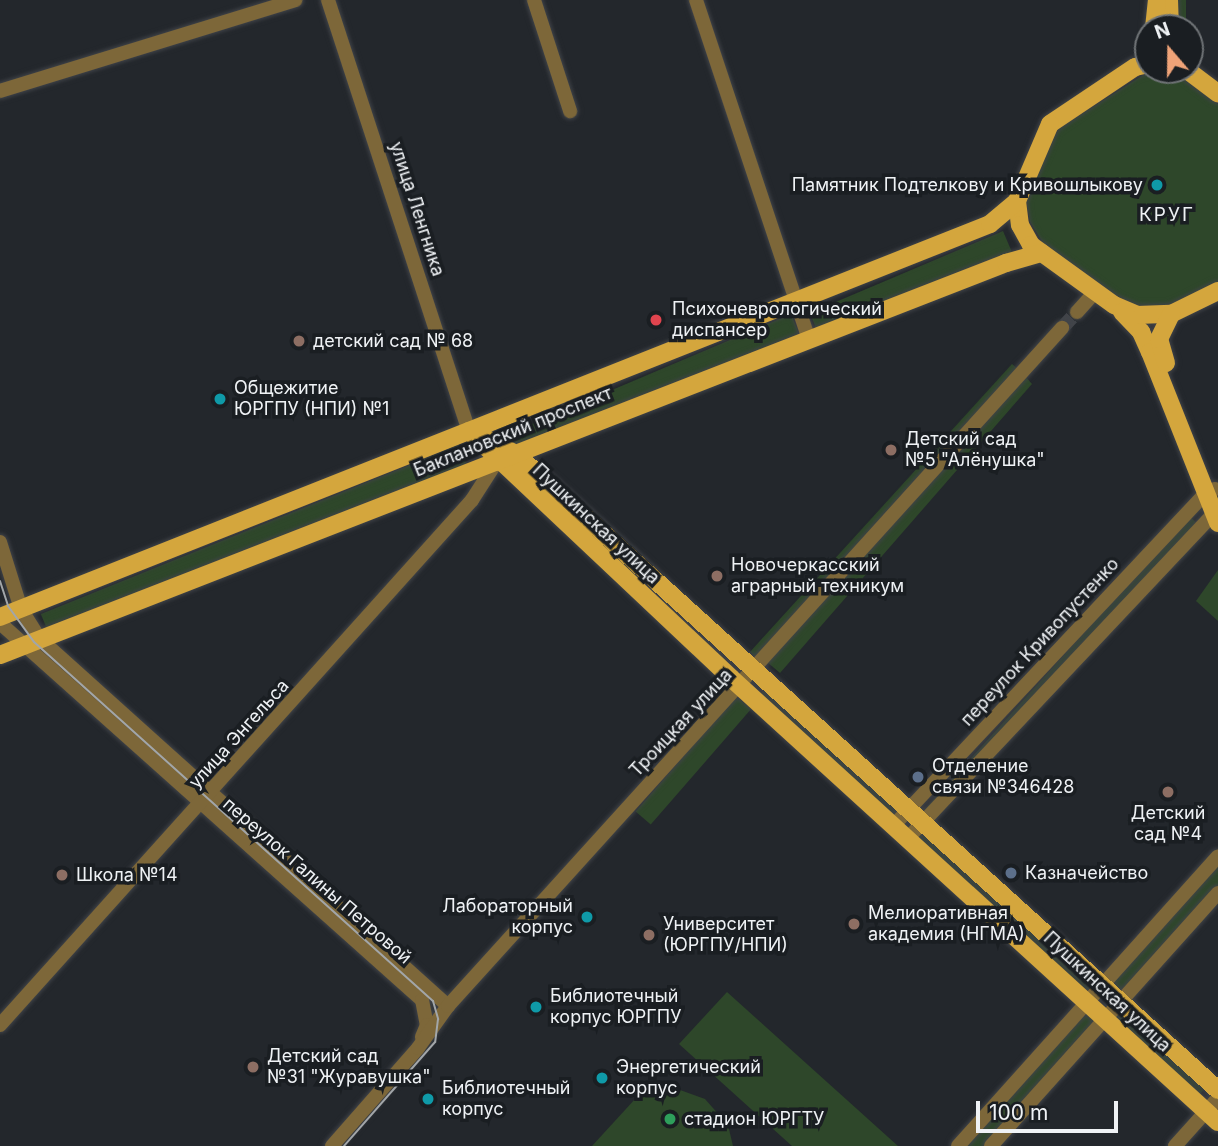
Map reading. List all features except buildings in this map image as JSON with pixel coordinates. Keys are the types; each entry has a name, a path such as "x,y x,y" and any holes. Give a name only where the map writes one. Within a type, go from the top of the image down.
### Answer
{"main road":[{"path":"1134,70 1050,124 1017,201 1024,236 1042,253 1114,305 1146,341 1214,504"},
{"name":"Баклановский проспект","path":"0,617 990,224 1017,201"},
{"name":"Баклановский проспект","path":"0,655 809,340 1042,253"},
{"path":"1114,305 1145,316 1171,314 1218,291"},
{"path":"1171,314 1161,330 1161,348 1214,504"},
{"name":"Пушкинская улица","path":"469,431 516,454 1218,1090"},
{"name":"Пушкинская улица","path":"469,431 497,461 740,687 895,824 1106,1019 1214,1110"}],"street":[{"path":"0,91 295,0"},
{"name":"улица Ленгника","path":"328,0 469,431"},
{"path":"534,0 570,111"},
{"path":"696,0 794,302 809,340"},
{"path":"1077,312 1096,291"},
{"name":"Троицкая улица","path":"332,1146 418,1048 448,1006 740,687 1062,328"},
{"name":"улица Энгельса","path":"0,1025 213,792 472,500 497,461"},
{"path":"909,838 1214,504"},
{"name":"переулок Кривопустенко","path":"895,824 1214,504"},
{"name":"переулок Галины Петровой","path":"0,542 21,609 40,639 448,1006"},
{"name":"переулок Галины Петровой","path":"0,623 22,646 422,1000 427,1025 418,1048"},
{"path":"958,1146 1218,856"},
{"path":"990,1146 1218,893"},
{"path":"1175,1146 1214,1110"}],"green space":[{"path":"1173,0 1186,0 1186,14 1173,14"},
{"path":"1134,81 1134,84 1192,84 1218,104 1218,285 1174,308 1147,311 1113,297 1045,246 1030,222 1026,200 1058,129"},
{"path":"1003,231 1012,252 819,334 810,313"},
{"path":"791,314 800,335 518,455 509,434"},
{"path":"1012,364 1019,370 759,662 750,652"},
{"path":"1025,376 1032,384 780,673 767,662"},
{"path":"459,445 468,467 50,636 41,614"},
{"path":"1189,516 1198,524 932,820 923,812"},
{"path":"1218,570 1218,621 1196,601"},
{"path":"768,686 902,811 892,821 758,696"},
{"path":"736,696 751,709 651,825 636,811"},
{"path":"923,825 1095,985 1084,997 912,837"},
{"path":"1218,859 1218,888 1124,997 1108,982"},
{"path":"727,992 898,1146 792,1146 679,1044"},
{"path":"1085,1008 1099,1022 987,1146 959,1146"},
{"path":"1122,1009 1206,1087 1197,1097 1113,1019"},
{"name":"стадион ЮРГТУ","path":"669,1086 705,1099 728,1125 733,1146 592,1146 636,1098"}],"tunnel":[{"path":"1062,328 1077,312"}],"tram line":[{"path":"0,581 8,606 34,642 433,1001 438,1019 435,1042 344,1146"}],"place":[{"name":"Памятник Подтелкову и Кривошлыкову","path":"1157,185"},
{"name":"Психоневрологический диспансер","path":"656,320"},
{"name":"детский сад № 68","path":"299,341"},
{"name":"Общежитие ЮРГПУ (НПИ) №1","path":"220,399"},
{"name":"Детский сад №5 \"Алёнушка\"","path":"891,450"},
{"name":"Новочеркасский аграрный техникум","path":"717,576"},
{"name":"Отделение связи №346428","path":"918,777"},
{"name":"Детский сад №4","path":"1168,792"},
{"name":"Казначейство","path":"1011,873"},
{"name":"Школа №14","path":"62,875"},
{"name":"Лабораторный корпус","path":"587,917"},
{"name":"Мелиоративная академия (НГМА)","path":"854,924"},
{"name":"Университет (ЮРГПУ/НПИ)","path":"649,935"},
{"name":"Библиотечный корпус ЮРГПУ","path":"536,1007"},
{"name":"Детский сад №31 \"Журавушка\"","path":"253,1067"},
{"name":"Энергетический корпус","path":"602,1078"},
{"name":"Библиотечный корпус","path":"428,1099"},
{"name":"стадион ЮРГТУ","path":"670,1119"}],"district":[{"name":"КРУГ","path":"1167,215"}]}
